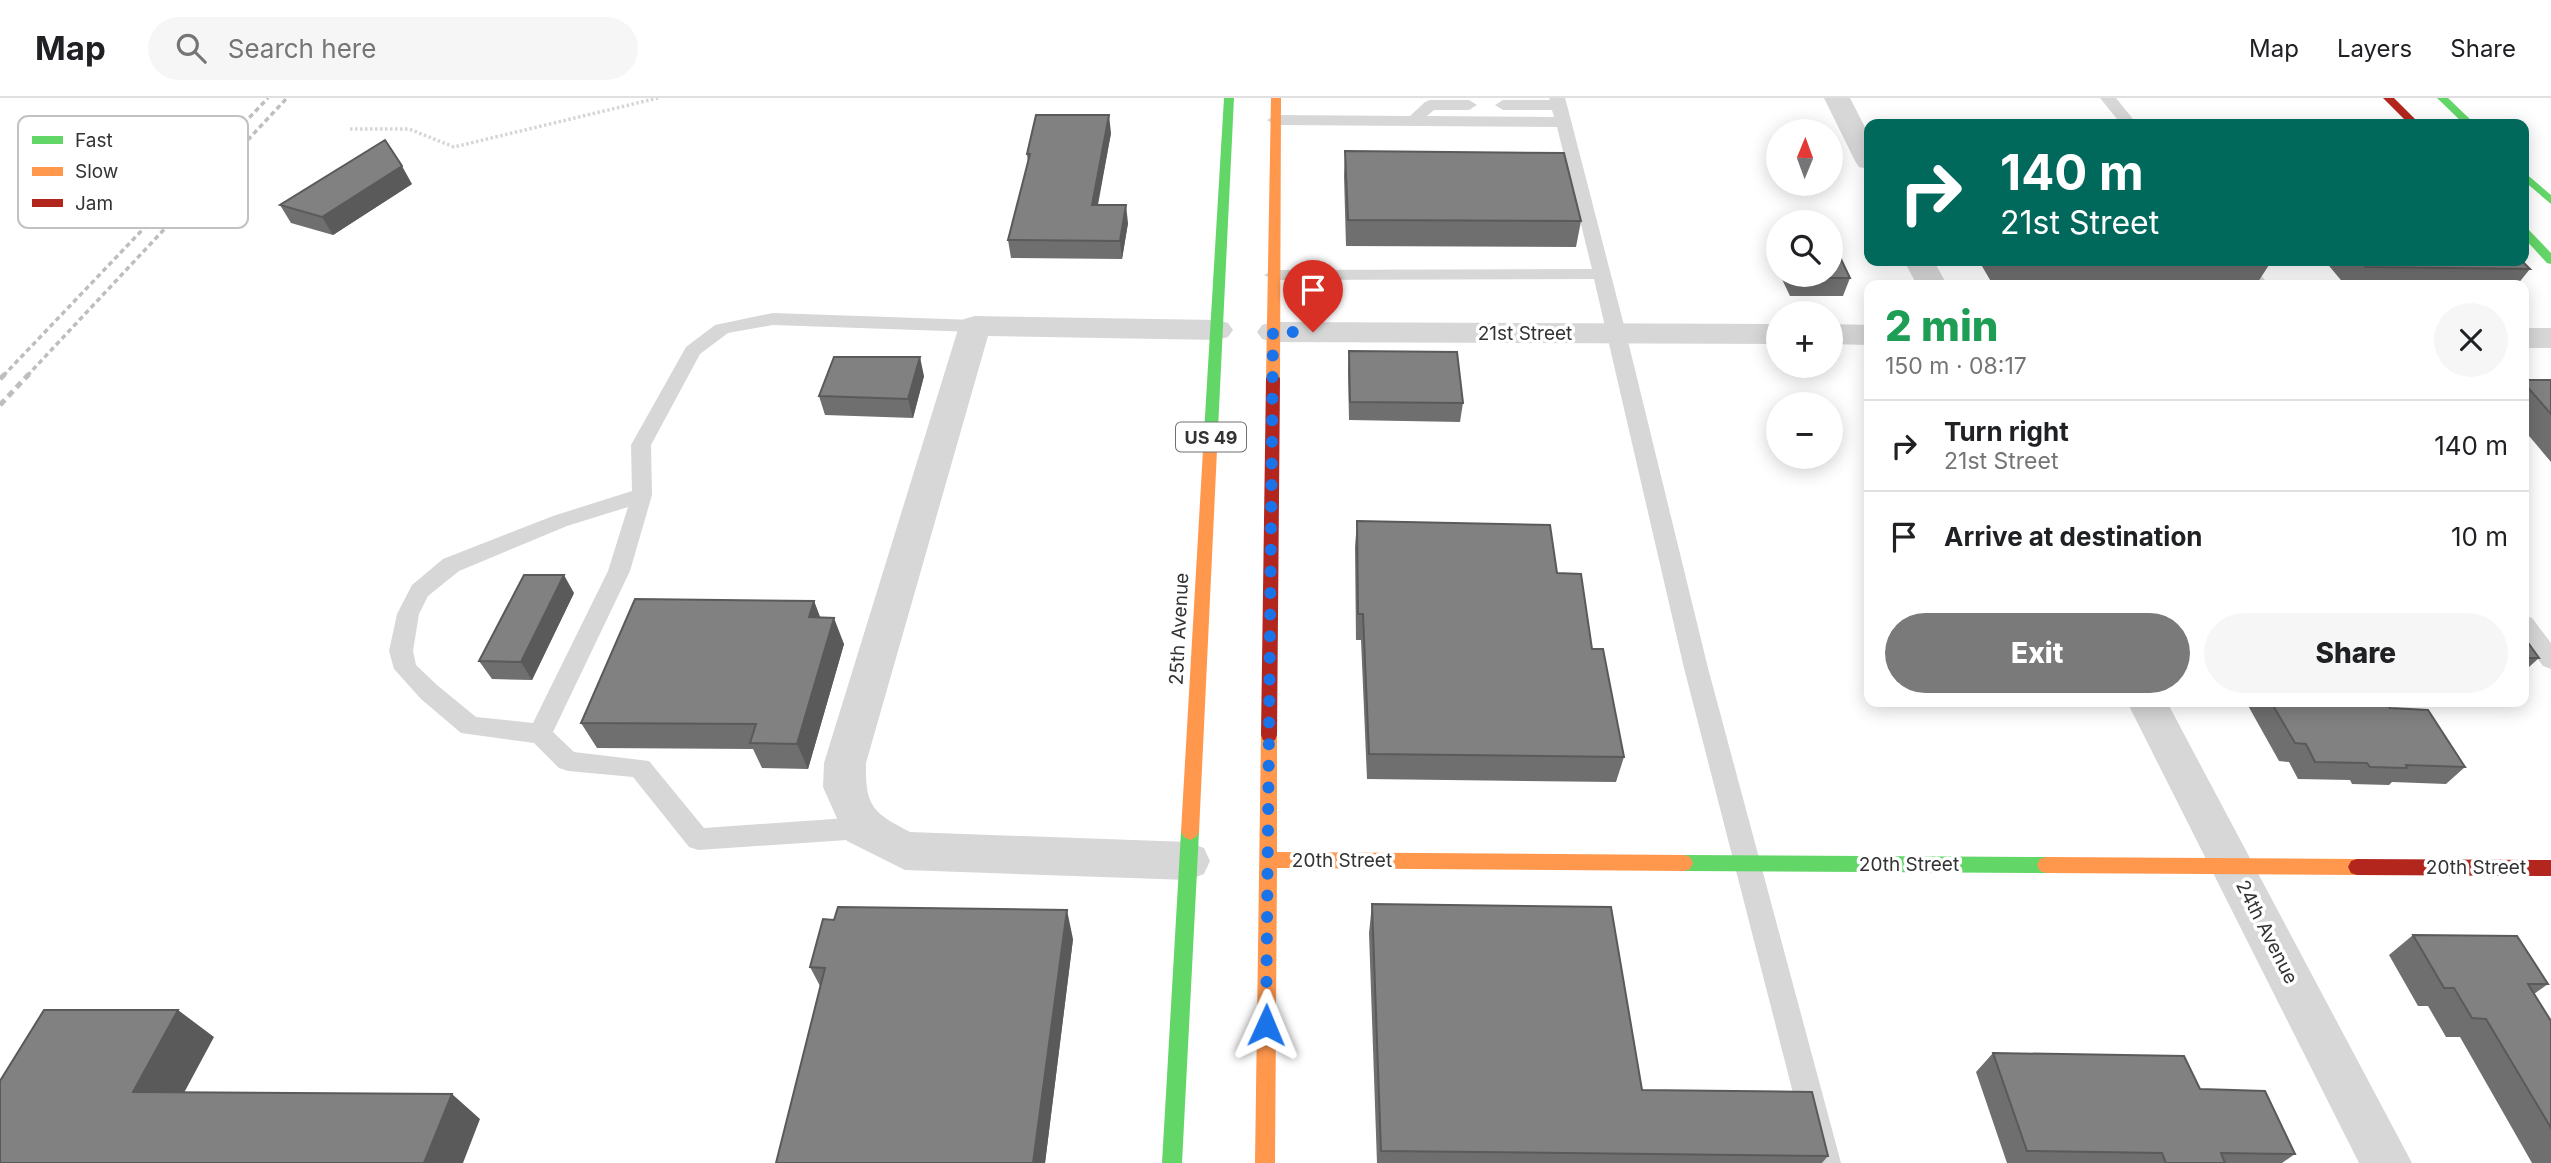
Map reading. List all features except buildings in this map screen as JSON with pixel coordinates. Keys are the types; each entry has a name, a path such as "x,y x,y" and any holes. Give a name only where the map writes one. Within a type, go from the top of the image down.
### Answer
{"main road":[{"name":"25th Avenue","path":"1172,1163 1229,98"},
{"name":"US 49","path":"1265,1163 1276,98"},
{"path":"2388,98 2410,119"},
{"path":"2442,98 2465,119"},
{"path":"2529,180 2551,201"},
{"path":"2529,237 2551,260"},
{"name":"20th Street","path":"1268,860 2551,868"}],"street":[{"path":"1837,98 1864,151"},
{"path":"1188,861 905,851 862,828 844,787 845,763 975,326 1217,330"},
{"name":"21st Street","path":"1273,332 1766,334"},
{"path":"1843,334 1864,335"},
{"path":"2529,338 2551,338"},
{"name":"24th Avenue","path":"2150,707 2386,1163"}],"lane":[{"path":"2108,98 2125,119"},
{"path":"1414,121 1430,104 1469,105"},
{"path":"1503,105 1560,108"},
{"path":"1275,120 1414,121 1560,108"},
{"path":"1560,108 1617,333 1696,668 1826,1163"},
{"path":"2244,266 2256,280"},
{"path":"1273,275 1602,274"},
{"path":"540,734 619,571 642,495 641,445 693,351 722,329 773,319 975,326"},
{"path":"642,495 547,526 451,565 420,591 408,614 401,650 406,669 470,726 540,734 568,761 640,768 698,839 862,828"},
{"path":"2529,631 2551,660"}],"path":[{"path":"350,129 409,129 454,147 657,98"}],"railway":[{"path":"248,119 268,98"},
{"path":"248,140 287,98"},
{"path":"3,376 144,228"},
{"path":"27,376 165,228"},
{"path":"0,405 29,374"},
{"path":"0,379 3,376"}],"traffic: fast":[{"path":"1210,450 1229,98"},
{"path":"2442,98 2465,119"},
{"path":"2529,180 2551,201"},
{"path":"2529,237 2551,260"},
{"path":"1172,1163 1190,832"},
{"path":"1684,863 2046,865"}],"traffic: slow":[{"path":"1273,378 1276,98"},
{"path":"1190,832 1210,450"},
{"path":"1265,1163 1269,735"},
{"path":"1268,860 1684,863"},
{"path":"2046,865 2357,867"}],"traffic: jam":[{"path":"2388,98 2410,119"},
{"path":"1269,735 1273,378"},
{"path":"2357,867 2551,868"}],"route":[{"path":"1266,1025 1273,332 1313,332"}]}
